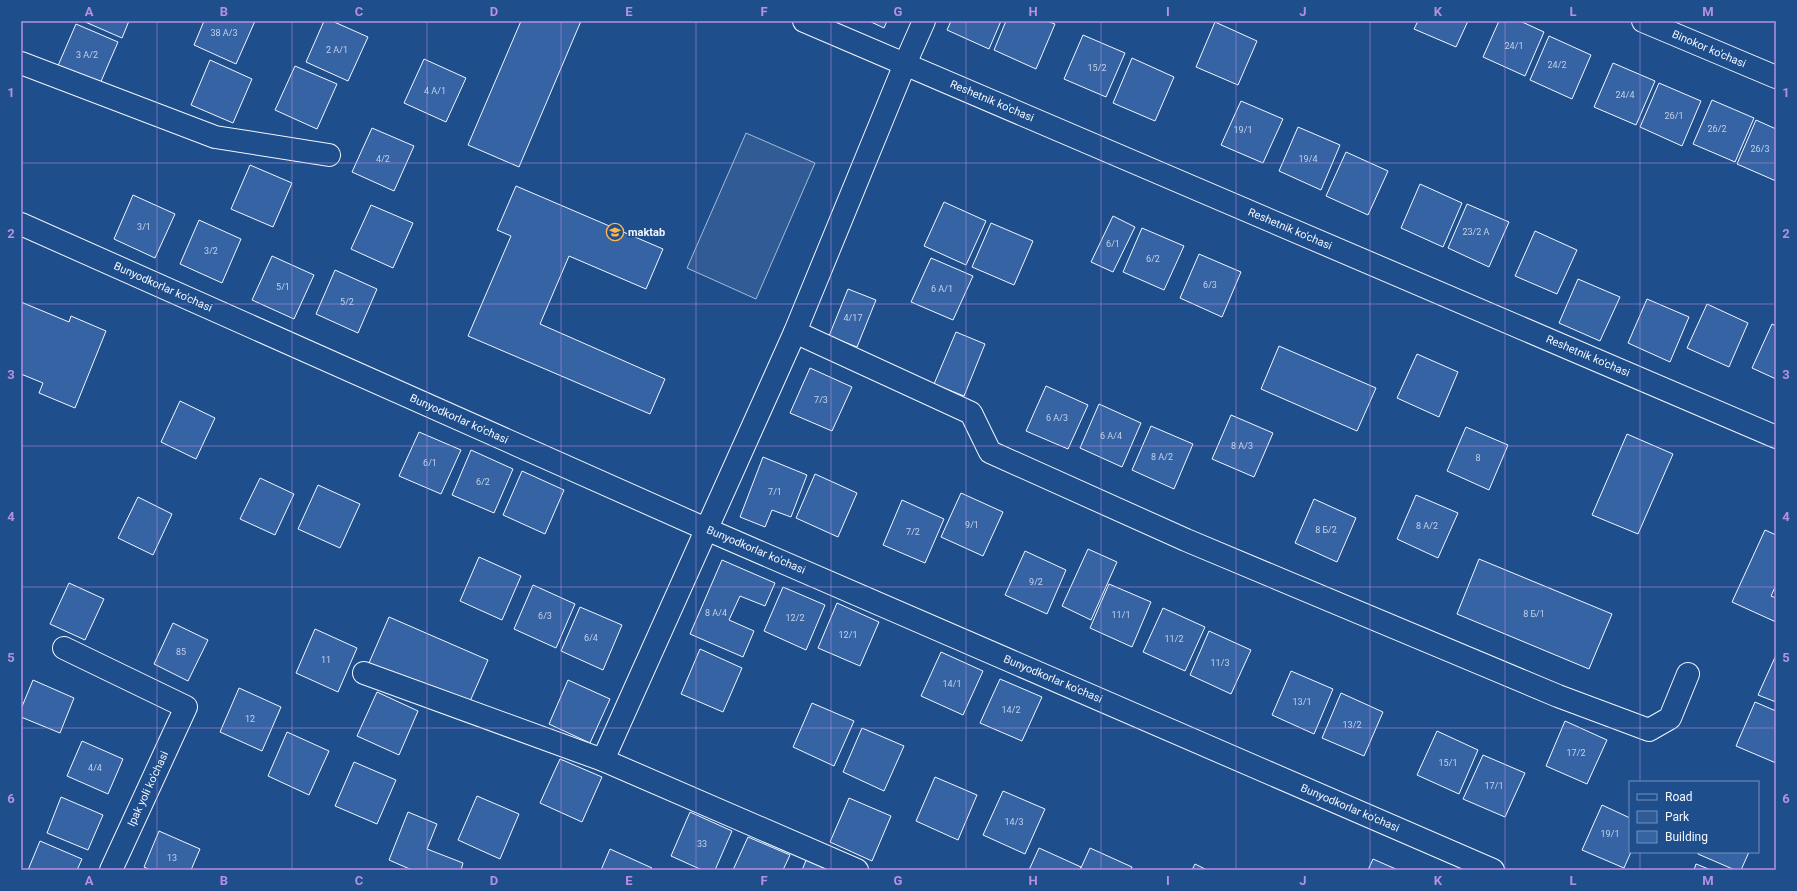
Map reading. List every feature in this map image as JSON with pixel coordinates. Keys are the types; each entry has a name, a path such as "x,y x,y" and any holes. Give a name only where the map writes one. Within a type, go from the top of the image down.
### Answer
{"street":[{"name":"Reshetnik ko'chasi","path":"804,21 1776,436"},
{"path":"603,760 795,332 924,21"},
{"name":"Binokor ko'chasi","path":"1643,21 1776,77"},
{"path":"21,63 215,137 329,155"},
{"name":"Bunyodkorlar ko'chasi","path":"21,224 706,529 1493,870"},
{"path":"795,332 971,413 990,452 1186,540 1558,696 1649,730 1670,718 1688,674"},
{"name":"Ipak yoli ko'chasi","path":"64,648 186,708 111,870"},
{"path":"364,673 603,760 857,870"}],"green space":[{"path":"746,133 815,163 756,299 687,268"}],"building":[{"path":"83,21 129,21 122,38"},
{"path":"204,21 255,21 236,64 194,45"},
{"path":"324,21 332,21 368,37 348,81 306,62"},
{"path":"521,21 581,21 519,167 468,145"},
{"path":"869,21 887,21 884,28"},
{"path":"951,21 1001,21 989,49 947,30"},
{"path":"1006,21 1047,21 1055,24 1036,69 994,50"},
{"path":"1418,21 1468,21 1456,47 1414,29"},
{"path":"1499,21 1520,21 1544,32 1525,76 1483,57"},
{"path":"1215,22 1257,41 1238,85 1196,67"},
{"path":"76,24 118,42 99,86 57,68"},
{"path":"1083,35 1125,53 1106,97 1064,79"},
{"path":"1549,36 1591,55 1572,99 1530,80"},
{"path":"1132,58 1174,77 1155,121 1113,103"},
{"path":"424,59 466,78 446,122 404,103"},
{"path":"210,60 252,79 233,123 191,105"},
{"path":"1613,63 1655,81 1636,125 1594,107"},
{"path":"295,66 337,84 317,129 275,110"},
{"path":"1659,83 1701,101 1682,146 1640,127"},
{"path":"1712,100 1754,118 1735,162 1693,144"},
{"path":"1241,101 1283,119 1263,163 1221,145"},
{"path":"1756,120 1776,129 1776,181 1737,164"},
{"path":"1298,127 1340,145 1321,190 1279,171"},
{"path":"372,128 414,146 394,191 352,172"},
{"path":"1346,152 1388,171 1368,215 1326,196"},
{"path":"250,165 292,183 273,227 231,209"},
{"path":"1420,184 1462,203 1443,247 1401,228"},
{"path":"516,186 663,249 646,289 569,256 540,324 665,379 650,414 468,336 511,236 497,230"},
{"path":"133,195 175,214 155,258 114,239"},
{"path":"944,202 986,221 966,265 924,246"},
{"path":"1467,204 1509,222 1489,267 1448,248"},
{"path":"371,205 413,223 393,268 351,249"},
{"path":"1113,216 1135,227 1113,272 1091,262"},
{"path":"199,220 241,239 222,283 180,264"},
{"path":"991,223 1033,241 1014,285 972,267"},
{"path":"1142,228 1184,246 1164,290 1123,272"},
{"path":"1535,231 1577,250 1557,294 1515,276"},
{"path":"1199,254 1241,272 1222,317 1180,298"},
{"path":"272,256 314,275 294,319 252,300"},
{"path":"931,258 973,276 953,320 911,302"},
{"path":"335,270 377,289 358,333 316,314"},
{"path":"1578,279 1620,297 1600,341 1559,323"},
{"path":"848,289 876,300 857,347 829,336"},
{"path":"1647,299 1689,317 1670,362 1628,343"},
{"path":"21,302 69,322 71,316 106,331 75,408 39,393 43,383 21,374"},
{"path":"1707,304 1748,323 1729,367 1687,348"},
{"path":"1772,324 1776,326 1776,379 1752,368"},
{"path":"956,332 985,344 964,396 934,384"},
{"path":"1279,346 1376,388 1357,431 1261,389"},
{"path":"1417,354 1458,372 1439,417 1397,398"},
{"path":"810,368 852,387 832,431 790,413"},
{"path":"1046,386 1088,405 1068,449 1026,431"},
{"path":"180,401 215,418 196,459 161,442"},
{"path":"1099,404 1141,423 1122,467 1080,448"},
{"path":"1231,415 1273,433 1254,477 1212,459"},
{"path":"1151,426 1193,444 1174,489 1132,470"},
{"path":"1466,427 1508,445 1489,490 1447,471"},
{"path":"419,432 461,450 441,494 399,476"},
{"path":"1627,434 1673,454 1638,534 1592,515"},
{"path":"471,450 513,469 494,513 452,495"},
{"path":"763,457 807,475 791,517 772,510 765,527 740,517"},
{"path":"522,471 564,490 545,534 503,515"},
{"path":"815,474 857,493 838,537 796,518"},
{"path":"260,478 294,494 275,535 240,519"},
{"path":"318,485 360,504 340,548 298,529"},
{"path":"961,493 1003,512 983,556 941,537"},
{"path":"1416,495 1458,513 1438,558 1397,539"},
{"path":"138,497 172,514 153,555 118,538"},
{"path":"1314,499 1356,518 1337,562 1295,543"},
{"path":"902,500 944,519 925,563 883,545"},
{"path":"1765,530 1776,535 1776,585 1771,596 1776,598 1776,622 1732,602"},
{"path":"1088,549 1117,562 1091,620 1062,606"},
{"path":"1025,551 1066,570 1047,614 1005,595"},
{"path":"479,557 521,576 502,620 460,601"},
{"path":"1479,559 1612,614 1589,669 1457,614"},
{"path":"722,560 775,583 765,606 740,596 729,620 754,631 743,657 690,634"},
{"path":"69,583 104,599 85,640 50,624"},
{"path":"1109,584 1151,602 1132,647 1090,628"},
{"path":"533,585 575,604 556,648 514,629"},
{"path":"783,587 825,605 806,650 764,631"},
{"path":"837,603 879,622 860,666 818,648"},
{"path":"580,607 622,625 603,670 561,651"},
{"path":"1163,608 1205,627 1185,671 1143,652"},
{"path":"389,617 488,660 468,706 369,663"},
{"path":"173,623 208,640 188,681 154,664"},
{"path":"315,629 357,648 338,692 296,673"},
{"path":"1209,631 1251,650 1231,694 1190,675"},
{"path":"700,649 742,668 723,712 681,694"},
{"path":"941,652 983,671 963,715 921,696"},
{"path":"1776,655 1776,702 1758,695"},
{"path":"1291,671 1333,689 1314,734 1272,715"},
{"path":"1000,679 1042,697 1022,741 980,723"},
{"path":"33,680 74,698 60,733 21,717 21,709"},
{"path":"568,680 610,699 590,743 549,724"},
{"path":"239,688 281,707 262,751 220,732"},
{"path":"377,692 418,711 399,755 357,736"},
{"path":"1341,693 1383,712 1364,756 1322,738"},
{"path":"1755,702 1776,711 1776,763 1736,746"},
{"path":"812,703 854,721 834,766 793,747"},
{"path":"1565,721 1607,740 1587,784 1546,766"},
{"path":"862,728 904,746 884,791 843,772"},
{"path":"1437,731 1478,750 1459,794 1417,775"},
{"path":"287,732 329,751 309,795 268,776"},
{"path":"82,741 123,759 108,794 67,776"},
{"path":"1483,755 1525,773 1505,817 1463,799"},
{"path":"560,759 602,777 582,822 540,803"},
{"path":"354,762 396,780 377,824 335,806"},
{"path":"935,777 977,795 958,840 916,821"},
{"path":"1003,791 1045,809 1025,854 983,835"},
{"path":"477,796 519,814 500,859 458,840"},
{"path":"61,797 103,815 88,850 47,833"},
{"path":"849,798 891,816 872,861 830,842"},
{"path":"1602,805 1629,818 1629,853 1631,853 1624,868 1582,850"},
{"path":"408,812 437,824 427,849 463,863 461,870 412,870 389,860"},
{"path":"690,812 732,831 715,870 702,870 671,856"},
{"path":"159,831 200,849 191,870 150,870 144,867"},
{"path":"748,837 790,855 783,870 733,870"},
{"path":"40,841 82,859 77,870 28,870"},
{"path":"1039,848 1081,867 1080,870 1029,870"},
{"path":"1090,848 1132,867 1131,870 1080,870"},
{"path":"610,849 652,868 651,870 601,870"},
{"path":"1749,853 1741,870 1735,870 1698,854"},
{"path":"807,858 834,870 802,870"},
{"path":"1373,859 1398,870 1368,870"},
{"path":"1195,864 1207,870 1192,870"},
{"path":"1696,864 1711,870 1694,870"}],"place":[{"name":"maktab","path":"615,232"}]}
